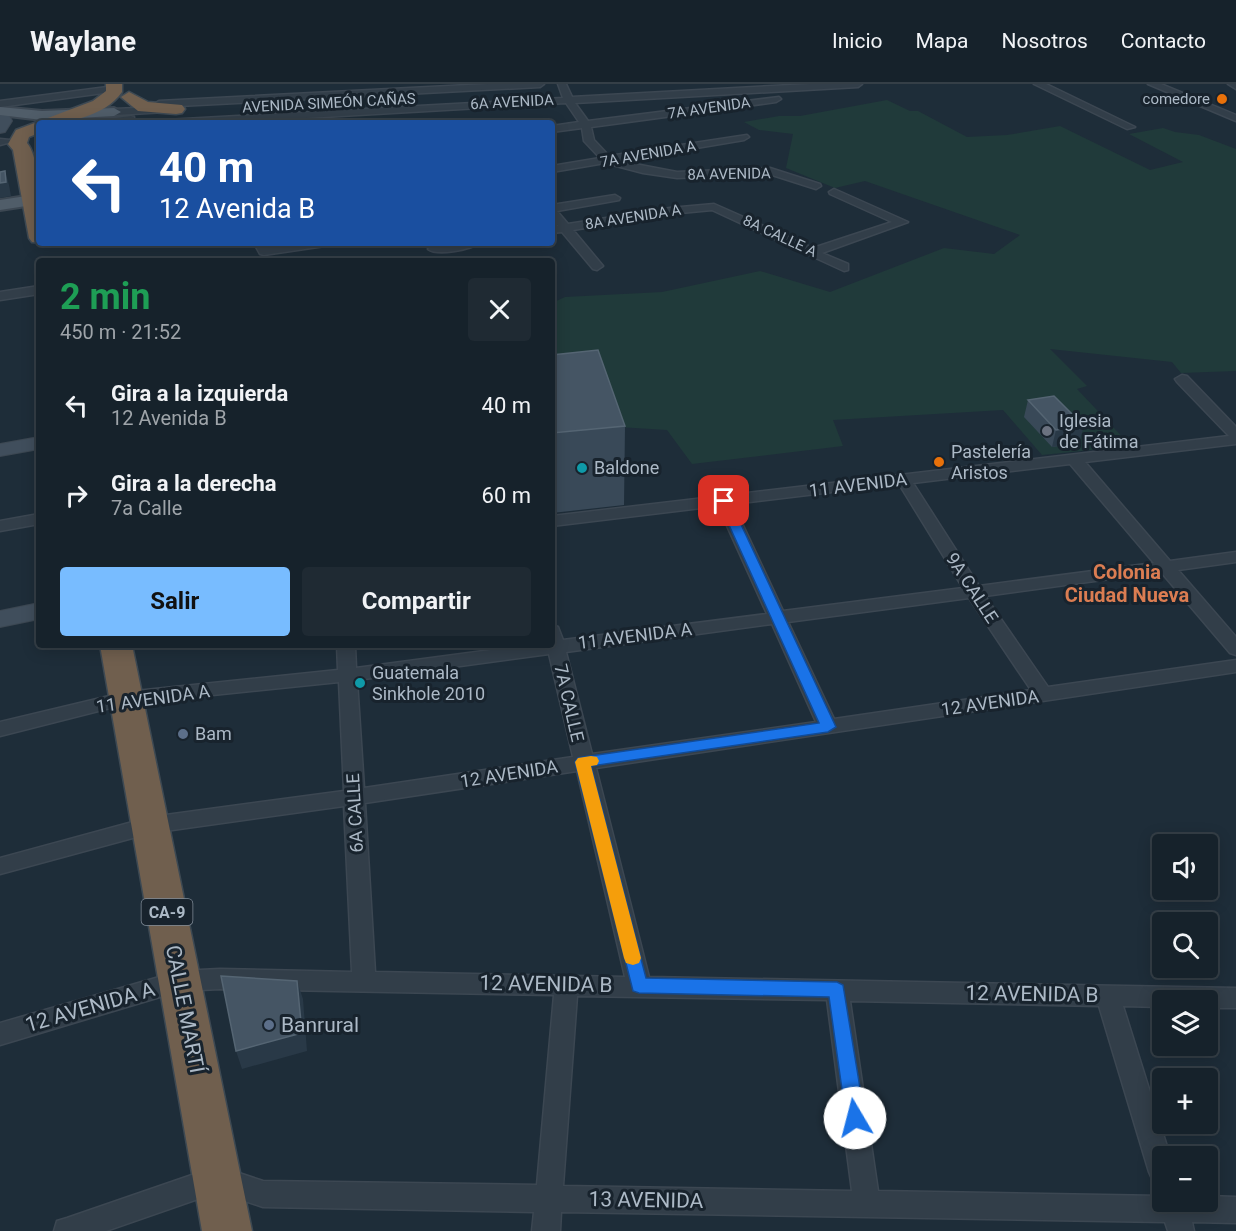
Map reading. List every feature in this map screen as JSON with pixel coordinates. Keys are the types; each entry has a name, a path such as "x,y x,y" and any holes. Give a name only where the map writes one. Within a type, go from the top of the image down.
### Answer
{"highway":[{"path":"122,88 144,107 165,110"},
{"path":"84,120 107,118 123,106 122,88"},
{"path":"65,120 99,105 122,88"},
{"path":"7,140 17,144 20,136 36,130"},
{"path":"7,140 36,135"},
{"path":"7,140 36,200"},
{"name":"CALLE MARTÍ","path":"117,648 227,1231"}],"main road":[{"path":"0,111 50,120"},
{"path":"0,205 36,200"}],"street":[{"name":"6A AVENIDA","path":"165,110 206,113 343,103 540,84"},
{"path":"608,161 594,149 589,141 586,125 565,91 691,84"},
{"name":"6A AVENIDA","path":"165,110 206,113 565,91 858,84"},
{"name":"7A AVENIDA","path":"555,129 851,88 866,84"},
{"path":"1039,84 1130,127"},
{"path":"1153,84 1236,118"},
{"path":"1232,84 1236,86"},
{"path":"0,104 20,96 122,88"},
{"name":"AVENIDA SIMEÓN CAÑAS","path":"107,118 206,113 218,109 343,103"},
{"path":"343,103 350,120"},
{"name":"AVENIDA SIMEÓN CAÑAS","path":"107,118 165,110 206,113"},
{"path":"0,111 5,121 7,140"},
{"name":"7A AVENIDA A","path":"555,169 744,137"},
{"name":"8A AVENIDA","path":"608,161 643,170 677,175 770,171 816,186"},
{"path":"813,252 902,222 834,192"},
{"path":"555,209 615,198"},
{"name":"8A AVENIDA A","path":"555,230 670,211 714,207"},
{"name":"8A CALLE A","path":"714,207 844,267"},
{"path":"555,214 597,266"},
{"path":"262,248 287,246"},
{"path":"0,296 36,290"},
{"path":"1182,379 1236,435"},
{"name":"11 AVENIDA","path":"555,520 1236,440"},
{"path":"0,450 36,444"},
{"path":"1075,460 1236,649"},
{"name":"9A CALLE","path":"903,479 974,592 1044,695"},
{"path":"724,501 828,727"},
{"path":"0,526 36,520"},
{"name":"11 AVENIDA A","path":"555,638 777,618 1236,557"},
{"path":"0,619 36,611"},
{"name":"7A CALLE","path":"555,642 639,985"},
{"name":"6A CALLE","path":"346,648 364,981"},
{"name":"11 AVENIDA A","path":"0,729 126,698 347,675 498,648"},
{"name":"12 AVENIDA","path":"0,866 151,825 1236,666"},
{"name":"12 AVENIDA B","path":"180,981 220,979 639,985 1236,998"},
{"name":"12 AVENIDA A","path":"0,1034 180,981"},
{"path":"546,1231 566,985"},
{"path":"837,990 867,1204"},
{"path":"1108,995 1154,1146"},
{"path":"67,1231 218,1179"},
{"name":"13 AVENIDA","path":"218,1179 262,1194 867,1204 1175,1214 1236,1210"}],"green space":[{"path":"887,100 910,111 918,111 967,137 1007,135 1060,126 1150,170 1183,162 1129,134 1163,128 1199,135 1236,149 1236,371 1181,373 1172,362 1050,349 1087,386 1077,389 1131,446 1042,455 1003,410 833,420 843,446 692,464 667,430 555,423 555,302 565,297 662,292 760,271 830,292 944,248 994,254 1020,235 865,181 835,188 786,168 793,134 759,130 744,122 779,116 800,116"}],"building":[{"path":"5,171 6,182 0,183 0,172"},
{"path":"598,350 625,426 555,433 555,355"},
{"path":"1054,396 1084,426 1056,430 1028,400"},
{"name":"Banrural","path":"221,976 297,981 302,1033 236,1051"}],"slow traffic":[{"path":"591,761 583,762 633,958"}],"place":[{"name":"comedore","path":"1222,99"},
{"name":"Iglesia de Fátima","path":"1047,431"},
{"name":"Pastelería Aristos","path":"939,462"},
{"name":"Baldone","path":"582,468"},
{"name":"Guatemala Sinkhole 2010","path":"360,683"},
{"name":"Bam","path":"183,734"},
{"name":"Banrural","path":"269,1025"}],"district":[{"name":"Colonia Ciudad Nueva","path":"1127,584"}],"route":[{"path":"724,501 828,727 583,762 639,985 837,990 855,1118"}]}
